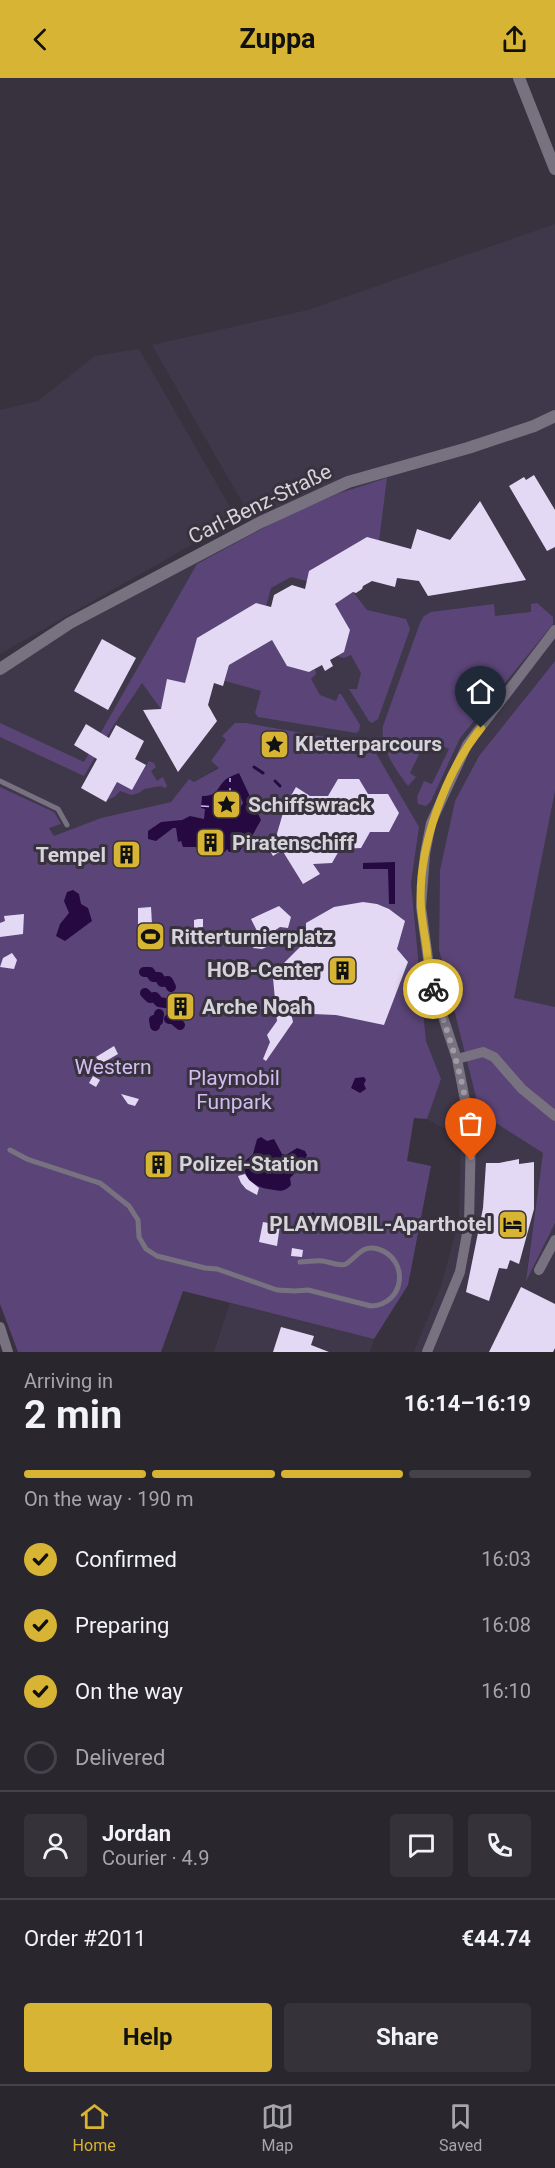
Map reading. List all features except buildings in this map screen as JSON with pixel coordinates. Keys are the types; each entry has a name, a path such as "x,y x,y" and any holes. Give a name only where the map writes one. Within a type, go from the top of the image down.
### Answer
{"street":[{"path":"519,78 555,169"},
{"name":"Carl-Benz-Straße","path":"0,669 70,623 261,522 348,483 468,448 534,426 555,416"},
{"path":"426,1352 460,1272 469,1223 471,1131 457,1059 431,981 421,907 425,854 431,823 467,745 555,630"},
{"path":"457,1059 483,1052 494,1057 522,1089 555,1116"},
{"path":"539,1270 555,1240"},
{"path":"0,1327 8,1352"}],"lane":[{"path":"0,782 58,809 67,825"},
{"path":"10,1150 27,1159 100,1183 129,1206 138,1220 139,1236 146,1249 157,1256 217,1269 277,1290 295,1292 308,1290 371,1306 378,1306 389,1301 398,1283 398,1266 394,1260 388,1254 374,1248 360,1251 342,1265 322,1261 300,1262"}],"shaded area":[{"path":"555,224 555,661 479,756 455,801 440,870 439,950 480,1113 543,1153 526,1278 555,1223 555,1352 414,1352 441,1286 459,1220 461,1138 427,1119 441,1079 426,1041 411,883 419,827 366,744 246,723 222,736 226,740 211,761 219,767 194,782 189,779 171,802 101,818 54,836 49,828 54,812 0,787 0,674 72,629 257,528 152,345 308,310"},
{"path":"139,349 237,519 0,654 0,410 38,401 95,356"},
{"path":"239,773 261,820 251,838 239,852 229,852 227,849 225,852 200,852 196,847 183,847 181,841 178,842 176,828 156,841 148,839 148,831 161,822 182,820 190,816 204,819 205,809 201,808 202,796 214,793 225,780","holes":["232,792 240,795 243,803 235,816 223,812 223,809 215,808 216,806 223,807 225,796 230,796"]},
{"path":"555,791 555,1007 514,999"},
{"path":"395,862 395,904 389,904 388,869 363,869 363,863"},
{"path":"73,890 79,894 81,904 88,908 92,921 65,941 56,936 60,924 69,913 64,901 67,892"},
{"path":"364,1077 366,1089 360,1093 351,1088 355,1078"},
{"path":"261,1137 267,1141 274,1139 282,1154 286,1155 297,1148 305,1151 307,1155 297,1165 295,1173 290,1178 291,1185 285,1190 277,1191 258,1186 245,1173 244,1162 253,1154 257,1139"},
{"path":"230,1303 374,1339 370,1352 214,1352"}],"green space":[{"path":"387,478 379,541 307,581 291,577 271,588 266,606 256,603 197,638 187,675 188,684 167,679 161,709 142,683 84,776 0,737 0,723 84,762 197,564 282,518 340,493"},
{"path":"353,592 367,610 406,619 410,629 378,719 372,723 349,689 357,689 361,673 351,655 344,658 337,656 344,652 350,630 335,604"},
{"path":"537,603 553,617 553,624 460,738 431,801 426,806 418,804 417,797 424,781 432,784 449,749 427,738 410,773 416,777 408,786 386,750 383,726 424,616 431,612 494,604 495,616 531,612 531,604"},
{"path":"272,640 287,666 309,672 315,669 316,674 311,679 320,695 336,701 341,694 360,725 359,731 356,733 258,717 255,713 261,691 225,681 229,665"},
{"path":"555,661 555,791 514,998 555,1007 555,1223 526,1281 543,1153 480,1113 439,950 440,870 455,801 479,756"},
{"name":"Playmobil Funpark","path":"235,723 366,744 374,750 419,827 411,883 426,1041 441,1079 427,1119 414,1118 407,1161 431,1166 408,1285 374,1339 183,1291 161,1352 18,1352 0,1304 0,787 54,812 61,824 49,828 54,836 101,818 171,802 189,779 194,782 219,768 211,761 226,740 222,736"},
{"path":"149,761 156,767 151,771 157,781 163,777 167,786 165,788 161,786 144,789 131,795 120,791 107,800 117,782 132,790"}],"waterway":[{"path":"254,767 263,773"},
{"path":"275,781 280,786"},
{"path":"144,972 150,972 153,977 159,977 162,982 168,981 171,987"},
{"path":"145,993 150,998 155,997 159,1002 165,1003"},
{"path":"155,1026 154,1020 158,1021 159,1014"},
{"path":"169,1019 173,1019 180,1025"},
{"path":"313,1214 321,1231"},
{"path":"309,1230 314,1221"}],"ferry route":[{"path":"230,778 230,796"},
{"path":"201,806 215,807"}],"way so far":[{"path":"433,989 460,1070 471,1131 471,1160"}],"place":[{"name":"Kletterparcours","path":"274,744"},
{"name":"Schiffswrack","path":"227,805"},
{"name":"Piratenschiff","path":"211,843"},
{"name":"Tempel","path":"127,855"},
{"name":"Ritterturnierplatz","path":"150,937"},
{"name":"HOB-Center","path":"342,970"},
{"name":"Arche Noah","path":"181,1007"},
{"name":"Polizei-Station","path":"158,1164"},
{"name":"PLAYMOBIL-Aparthotel","path":"513,1224"}],"route":[{"path":"433,989 421,907 425,854 431,823 442,796 467,745 481,728"}],"park label":[{"name":"Western","path":"113,1067"}]}
